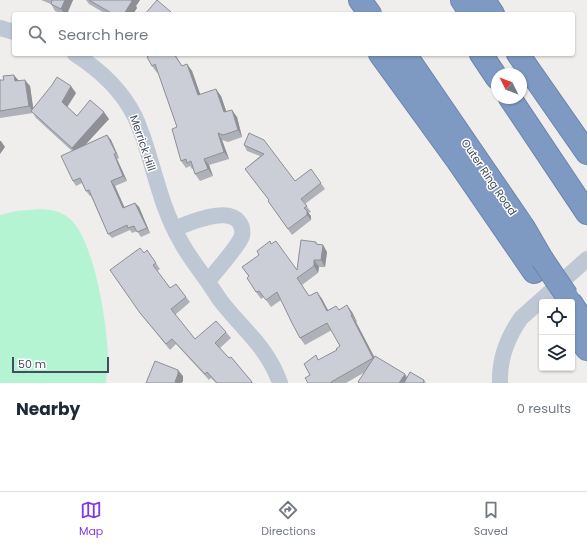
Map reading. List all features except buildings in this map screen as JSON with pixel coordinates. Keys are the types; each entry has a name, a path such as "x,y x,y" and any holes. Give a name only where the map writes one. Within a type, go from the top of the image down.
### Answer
{"highway":[{"path":"343,0 352,12"},
{"path":"360,0 369,12"},
{"path":"368,0 377,12"},
{"path":"445,0 453,12"},
{"path":"462,0 470,12"},
{"path":"484,0 492,12"},
{"path":"381,56 457,160 538,265"},
{"path":"400,56 524,228"},
{"name":"Outer Ring Road","path":"406,56 524,228 538,265 564,299"},
{"path":"482,56 491,69"},
{"path":"498,56 506,68"},
{"path":"519,56 587,153"},
{"path":"527,101 587,206"},
{"path":"514,104 587,206"},
{"name":"Outer Ring Road","path":"575,313 587,328"},
{"path":"575,332 587,349"}],"street":[{"path":"0,28 12,31"},
{"name":"Merrick Hill","path":"78,56 110,81 126,100 136,117 158,187 180,242 195,266 208,281 220,300 256,341 276,370 280,383"},
{"path":"174,230 192,222 222,215 229,215 240,222 242,236 240,241 208,281"},
{"path":"500,383 506,341 514,328 522,318 587,259"}],"green space":[{"path":"41,209 53,210 67,216 79,230 87,246 99,288 106,331 108,367 106,383 0,383 0,215 16,211"}]}
